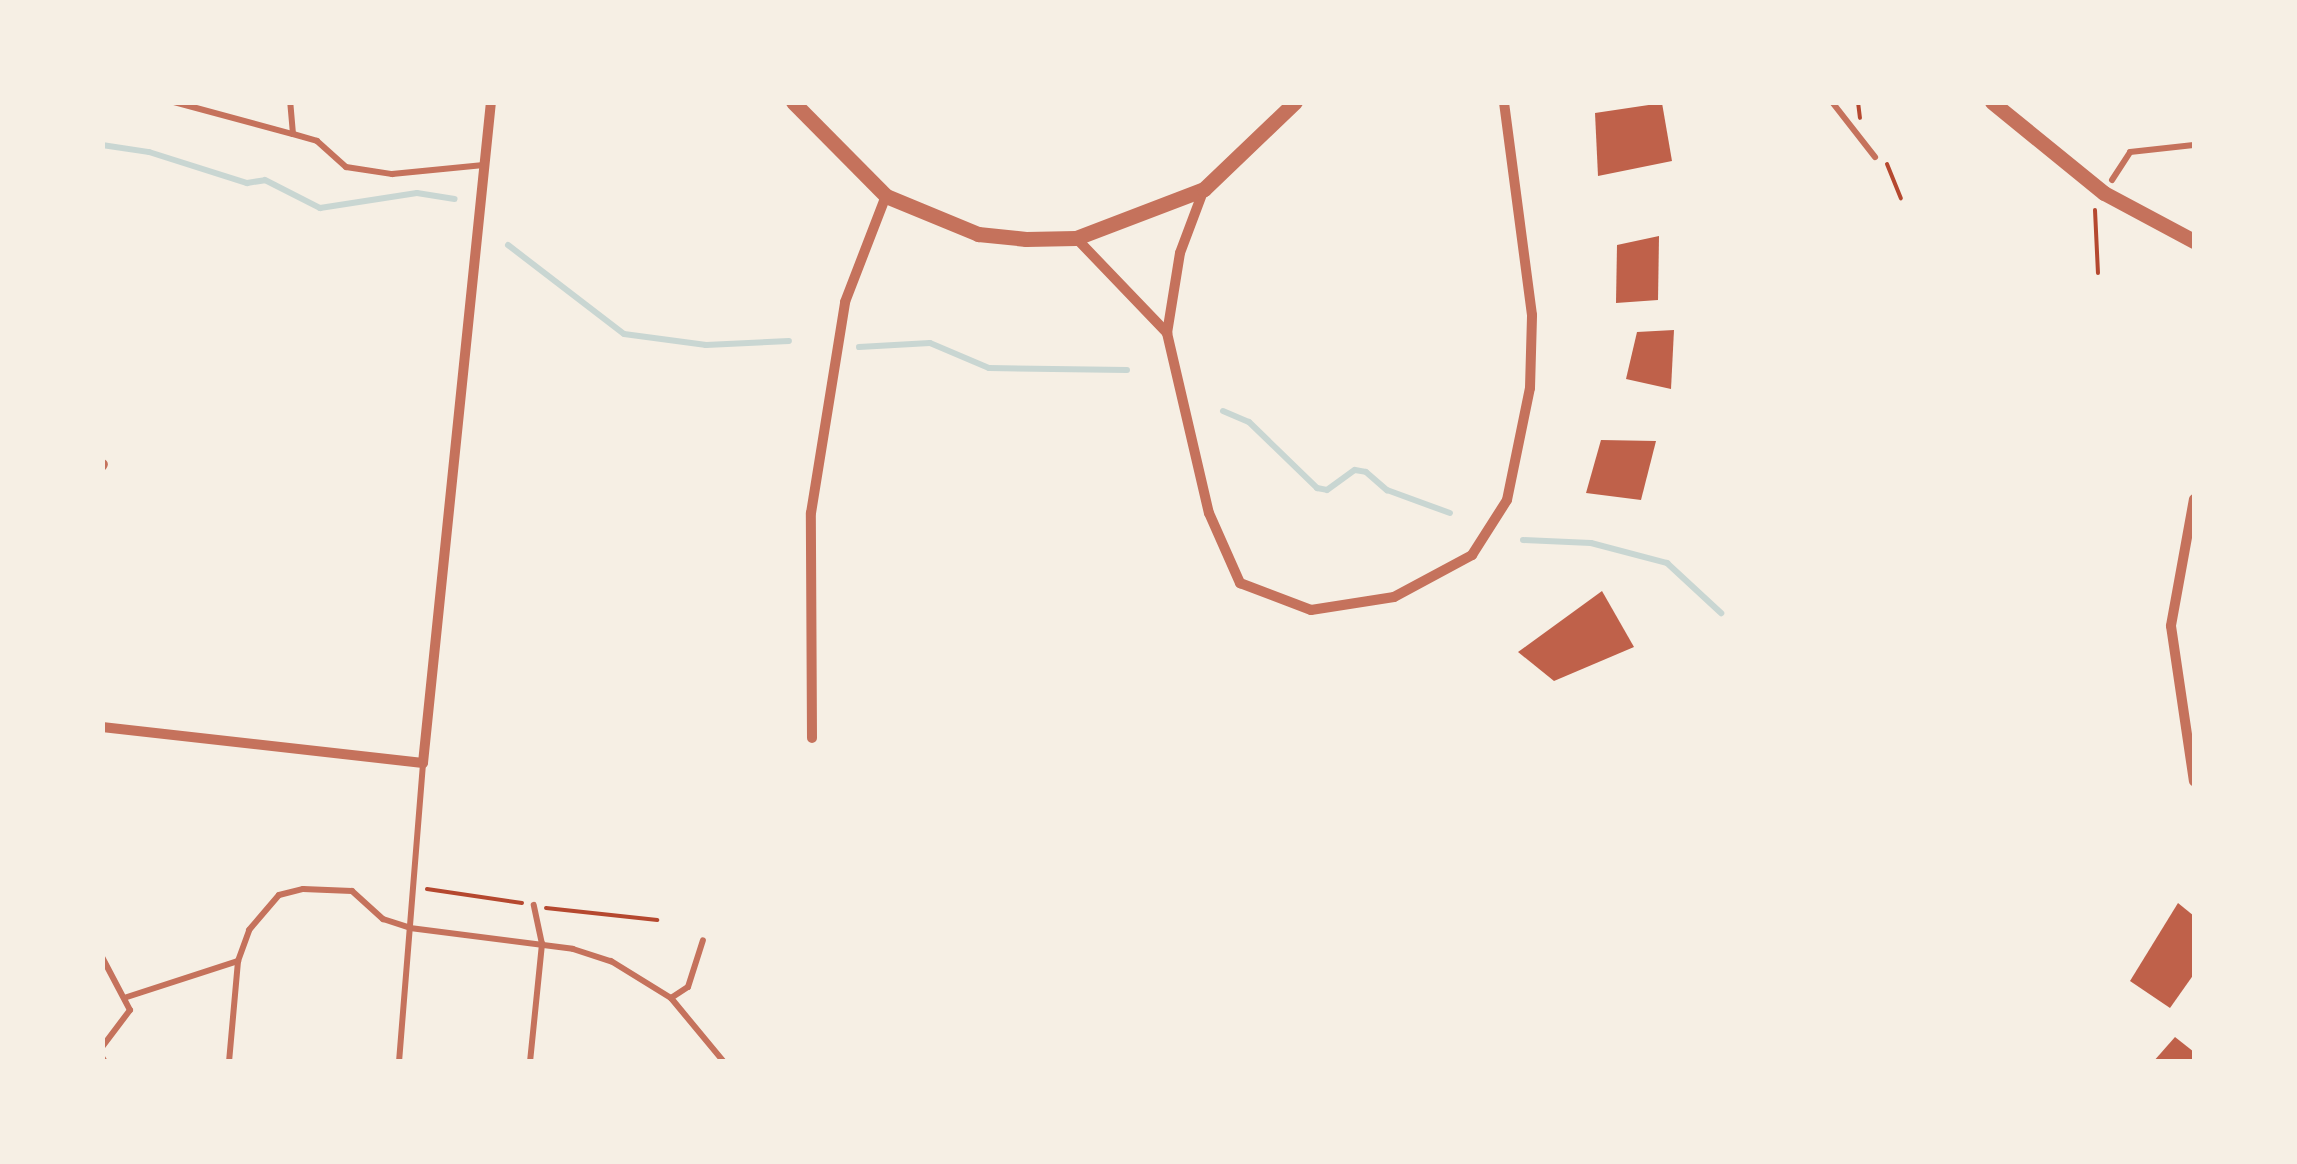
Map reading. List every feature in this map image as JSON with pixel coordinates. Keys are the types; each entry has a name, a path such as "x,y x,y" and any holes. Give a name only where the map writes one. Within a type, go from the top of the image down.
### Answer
{"street":[{"path":"102,727 423,763 491,102"},
{"path":"793,102 886,196 978,234 1076,238 1204,190 1295,102"},
{"path":"1204,190 1180,253 1167,333 1209,513 1240,583 1310,610 1394,596 1472,554 1507,500 1530,388 1532,315 1504,102"},
{"path":"1992,102 2104,194 2194,241"},
{"path":"812,738 811,513 844,302 886,196"},
{"path":"1076,238 1167,333"},
{"path":"2194,498 2171,626 2194,781"}],"lane":[{"path":"174,102 317,141 346,167 392,174 485,165"},
{"path":"290,102 293,134"},
{"path":"1832,102 1875,157"},
{"path":"2112,180 2130,152 2194,145"},
{"path":"399,1062 423,763"},
{"path":"229,1062 238,961 249,930 279,895 303,889 352,891 383,919 410,928 542,944 611,961 671,998 724,1062"},
{"path":"530,1062 542,944 534,905"},
{"path":"671,998 688,987 703,940"},
{"path":"102,956 127,997 130,1010 102,1047"},
{"path":"127,997 238,961"}],"path":[{"path":"2095,210 2098,273"},
{"path":"412,886 657,920"}],"building":[{"path":"1662,103 1672,161 1598,176 1595,113"},
{"path":"1659,236 1658,300 1616,303 1617,245"},
{"path":"1674,330 1671,389 1626,379 1637,332"},
{"path":"1601,440 1656,441 1641,500 1586,493"},
{"path":"1602,591 1634,647 1554,681 1518,652"},
{"path":"2178,903 2194,916 2194,974 2170,1008 2130,981"},
{"path":"2175,1037 2194,1052 2194,1062 2153,1062"}],"waterway":[{"path":"102,145 149,152 247,183 265,180 320,208 417,193 455,199"},
{"path":"508,245 624,334 706,345 789,341"},
{"path":"859,347 930,343 989,368 1127,370"},
{"path":"1223,411 1249,422 1317,488 1327,490 1355,470 1366,472 1387,490 1450,513"},
{"path":"1523,540 1591,543 1667,563 1721,613"}]}
